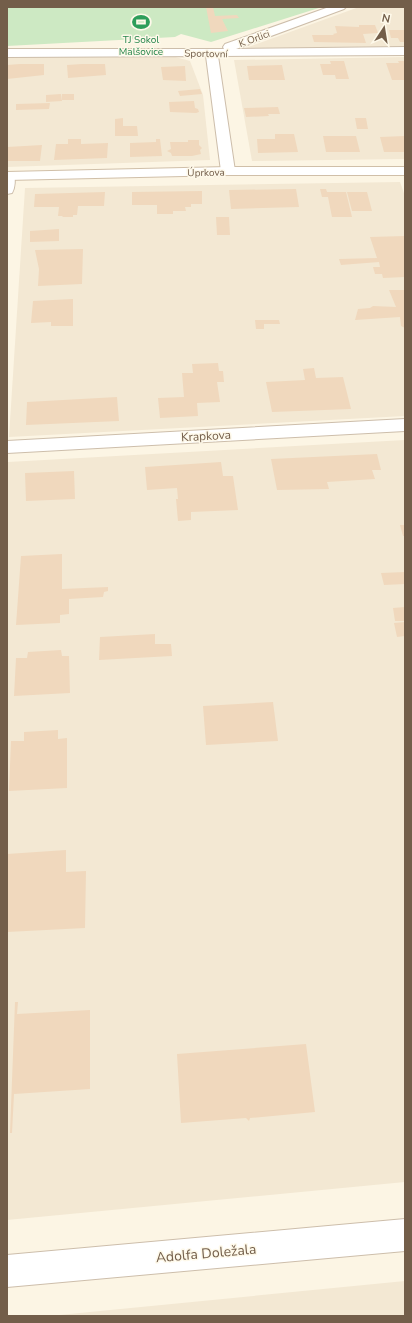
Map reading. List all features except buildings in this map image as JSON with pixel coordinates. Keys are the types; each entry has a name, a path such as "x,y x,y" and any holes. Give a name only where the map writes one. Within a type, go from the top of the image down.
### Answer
{"street":[{"name":"K Orlici","path":"212,53 340,7"},
{"name":"Sportovní","path":"7,53 405,51"},
{"path":"212,53 228,172"},
{"name":"Úprkova","path":"7,181 228,172 405,171"},
{"name":"Krapkova","path":"7,447 405,425"},
{"name":"Adolfa Doležala","path":"7,1271 405,1235"}],"shaded area":[{"path":"359,7 405,7 405,48 240,50"},
{"path":"149,50 190,61 203,95 210,160 7,167 7,57"},
{"path":"405,57 405,159 252,161 234,60"},
{"path":"400,182 405,196 405,416 9,437 25,188"},
{"path":"405,440 405,1182 7,1220 8,462"},
{"path":"405,1281 405,1316 49,1316"}],"green space":[{"name":"TJ Sokol Malšovice","path":"7,7 322,7 211,42 181,34 175,37 7,46"}],"place":[{"name":"TJ Sokol Malšovice","path":"141,22"}]}
